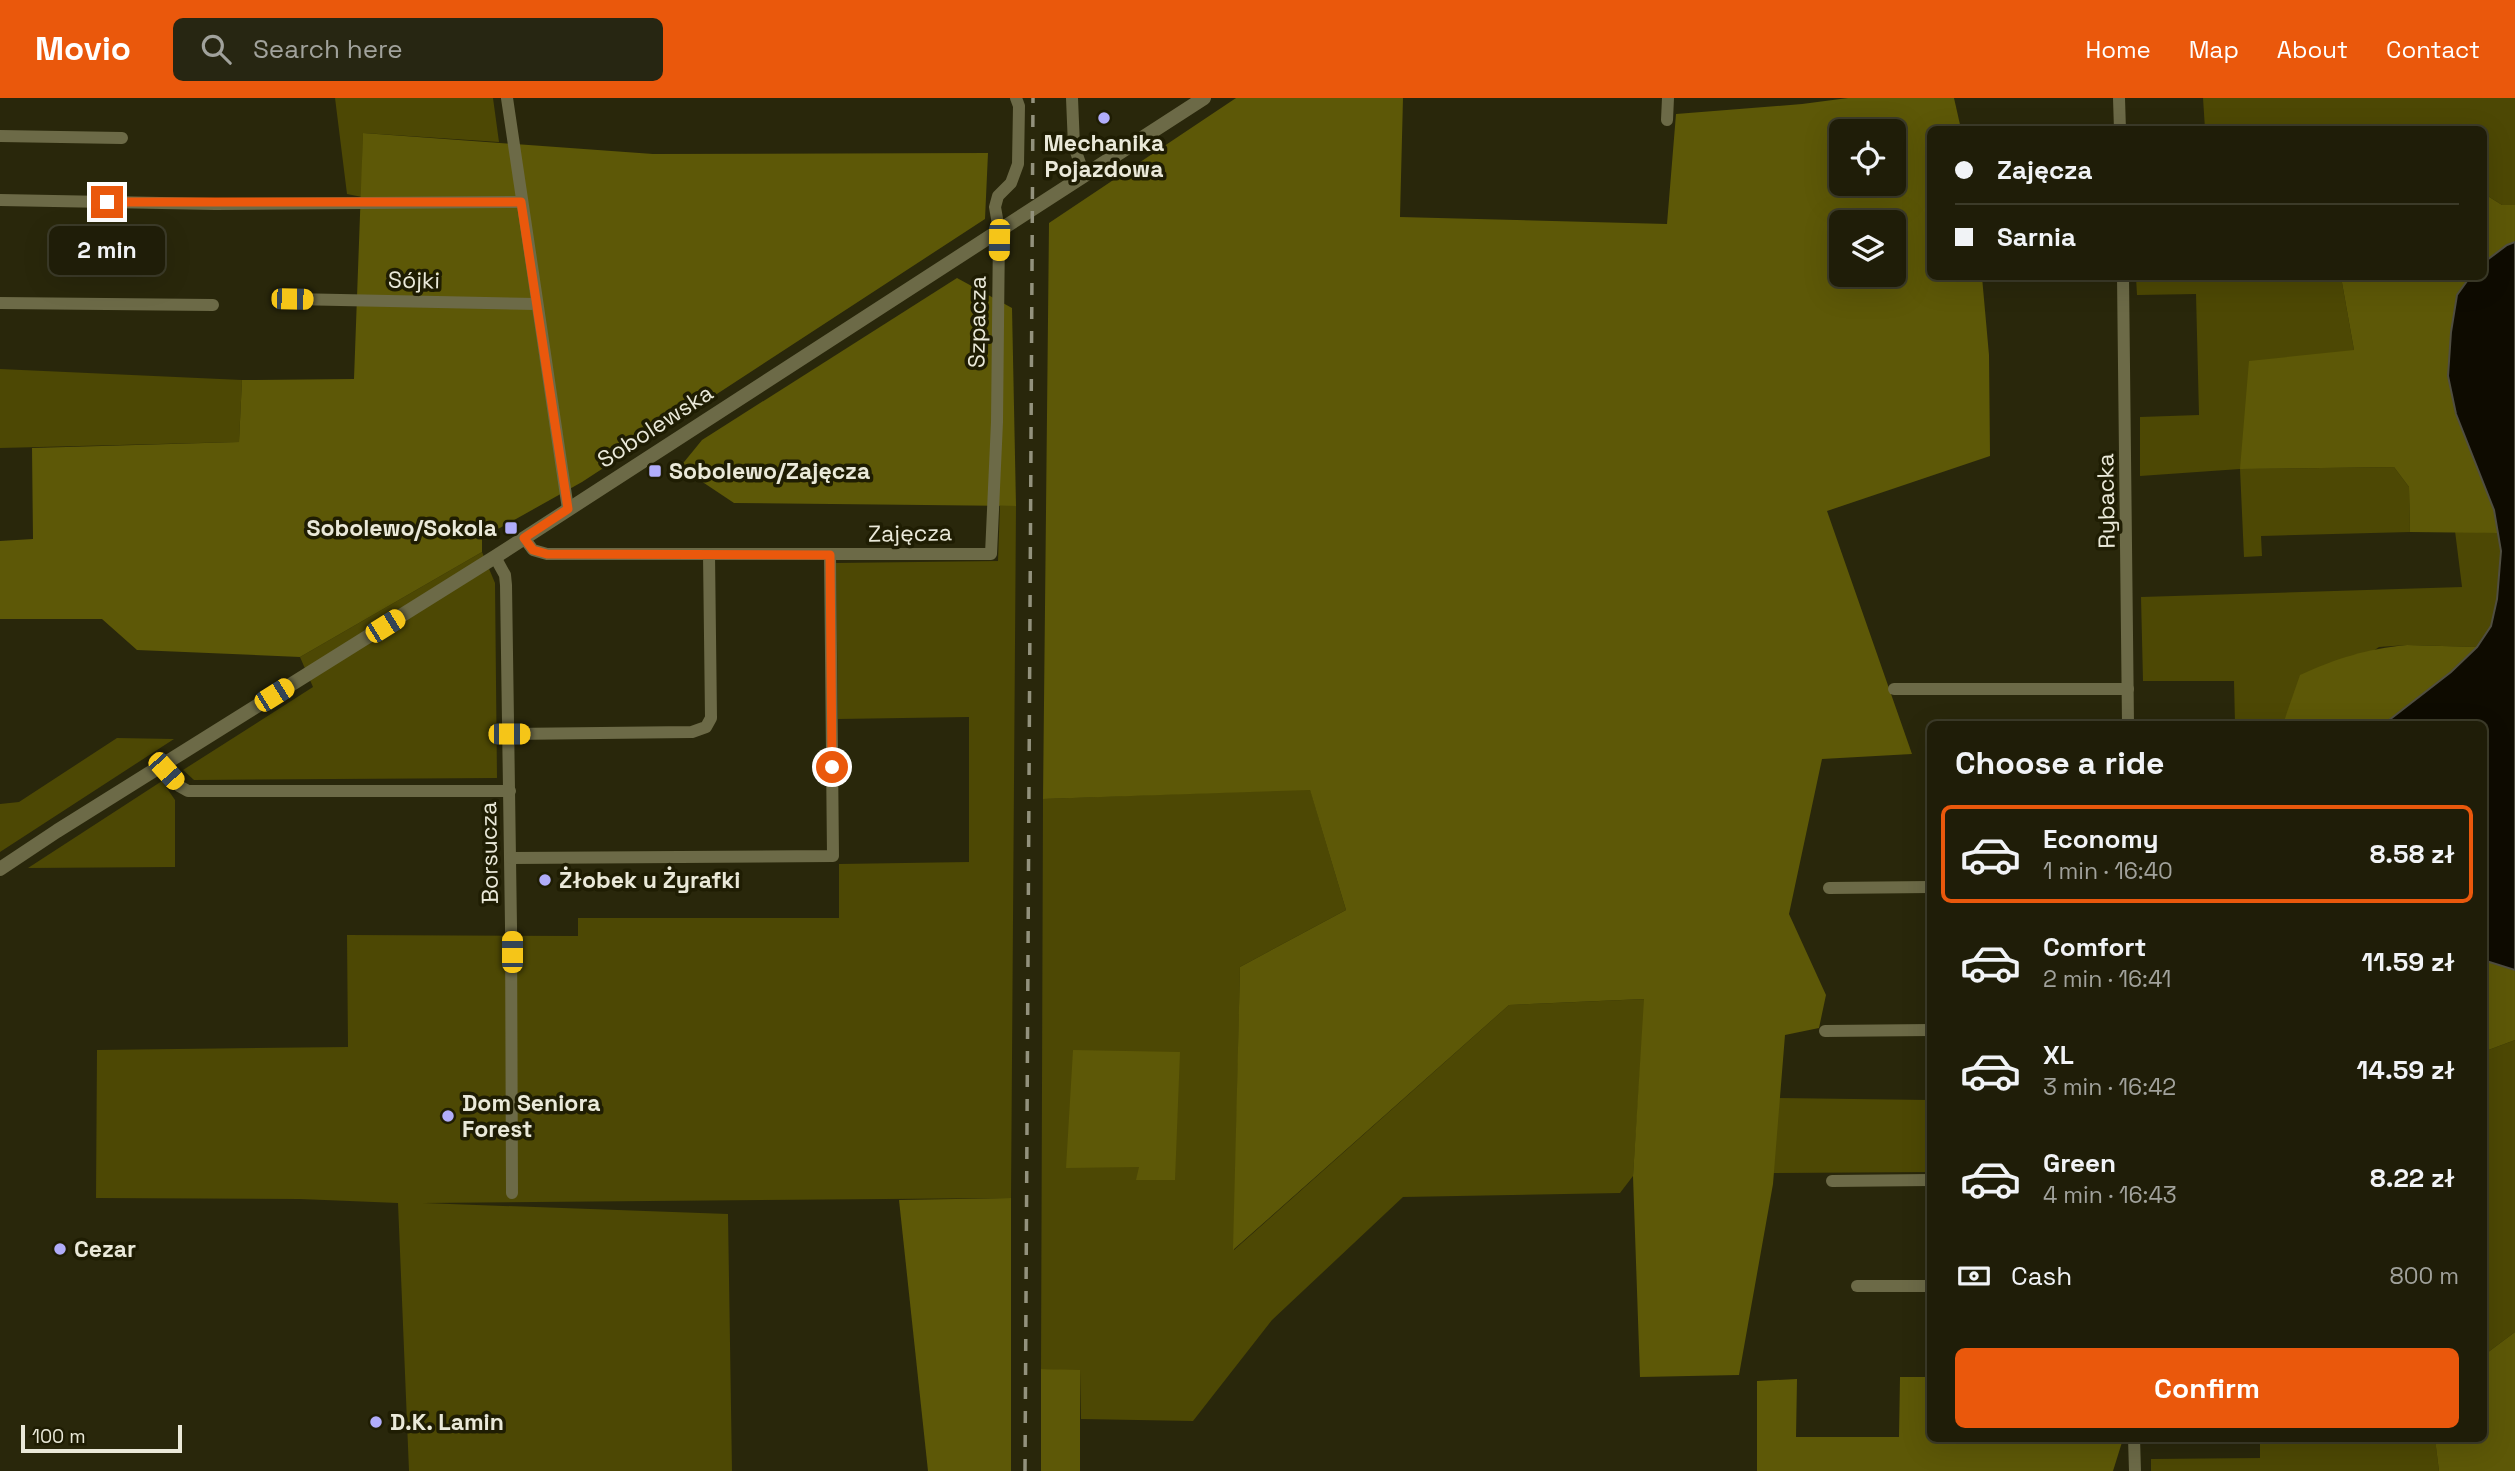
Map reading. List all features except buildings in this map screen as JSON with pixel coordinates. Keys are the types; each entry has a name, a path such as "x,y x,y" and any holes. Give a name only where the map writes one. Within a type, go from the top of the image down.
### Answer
{"street":[{"path":"507,98 568,509"},
{"name":"Szpacza","path":"991,554 997,422 999,230 995,207 998,196 1011,183 1018,164 1019,106 1016,98"},
{"path":"1072,98 1074,146 1084,175"},
{"name":"Sobolewska","path":"0,869 495,557 1204,98"},
{"path":"1667,120 1668,98"},
{"path":"2119,98 2120,126"},
{"path":"0,136 122,138"},
{"path":"0,200 215,204 521,202"},
{"name":"Rybacka","path":"2123,280 2128,721"},
{"name":"Sójki","path":"292,299 536,304"},
{"path":"0,303 212,305"},
{"name":"Zajęcza","path":"524,538 533,550 547,554 991,554"},
{"path":"509,734 692,732 706,727 711,718 709,554"},
{"path":"511,858 833,856 830,555"},
{"name":"Borsucza","path":"495,557 505,575 506,585 511,858 512,1193"},
{"path":"1894,689 2128,689"},
{"path":"162,765 179,786 188,791 510,791"},
{"path":"1829,888 1927,887"},
{"path":"1825,1031 1927,1030"},
{"path":"1832,1181 1927,1180"},
{"path":"1857,1286 1927,1286"},
{"path":"2134,1442 2135,1471"}],"shaded area":[{"path":"335,98 493,98 499,142 363,133 362,197 347,194"},
{"path":"1236,98 1403,98 1400,217 1667,224 1676,114 1848,98 1954,98 1960,126 1927,126 1927,280 1982,280 1989,355 1990,456 1827,511 1912,754 1822,759 1789,914 1826,995 1819,1028 1785,1035 1773,1184 1739,1375 1640,1377 1633,1176 1644,999 1509,1005 1233,1250 1240,967 1346,910 1310,790 1043,799 1049,223"},
{"path":"2203,98 2515,98 2515,205 2502,205 2487,196 2487,126 2205,126"},
{"path":"363,133 653,154 988,153 985,219 582,482 482,538 482,552 300,657 137,650 102,619 0,619 0,541 33,539 32,448 239,442 242,380 354,379"},
{"path":"2487,196 2502,205 2515,205 2515,242 2487,260"},
{"path":"2515,242 2515,740 2487,726 2487,721 2388,721 2476,647 2379,647 2290,707 2284,721 2235,721 2234,681 2143,681 2141,597 2462,587 2455,531 2498,533 2494,510 2456,414 2470,280 2487,280 2487,260"},
{"path":"2515,242 2515,970 2487,961 2487,721 2388,721 2451,672 2477,647 2491,626 2497,599 2501,551 2494,510 2456,414 2448,376 2457,295 2468,280 2487,280 2487,260"},
{"path":"957,278 1012,308 1016,506 734,503 680,467 702,440"},
{"path":"2136,280 2342,280 2354,350 2240,469 2140,476 2140,417 2199,415 2196,294 2137,295"},
{"path":"2342,280 2468,280 2457,295 2456,414 2494,510 2498,533 2410,532 2409,487 2394,467 2240,469 2249,361 2354,350"},
{"path":"0,369 242,380 239,442 0,448"},
{"path":"2394,467 2409,487 2410,532 2261,536 2262,556 2244,557 2240,469"},
{"path":"1000,506 1016,506 1011,1198 423,1203 728,1214 732,1471 409,1471 398,1203 300,1199 96,1198 97,1050 348,1047 347,935 578,936 578,918 839,918 839,864 969,862 969,717 838,719 836,563 998,561"},
{"path":"482,552 495,583 497,778 194,780 183,770 313,687 300,657"},
{"path":"2407,645 2477,647 2451,672 2388,721 2284,721 2300,675 2352,655"},
{"path":"117,738 174,739 0,852 0,804 19,802"},
{"path":"162,781 175,800 175,867 28,868"},
{"path":"1310,789 1346,910 1240,967 1234,1250 1509,1005 1645,999 1633,1176 1620,1193 1403,1197 1272,1320 1193,1421 1081,1419 1080,1371 1041,1369 1043,799"},
{"path":"2487,961 2515,970 2515,1040 2487,1050"},
{"path":"2515,1040 2515,1332 2487,1353 2487,1050"},
{"path":"1073,1050 1180,1052 1175,1180 1136,1180 1139,1167 1066,1168"},
{"path":"1779,1098 1927,1100 1927,1172 1773,1173"},
{"path":"1011,1198 1011,1471 928,1471 899,1200"},
{"path":"2515,1332 2515,1471 2439,1471 2435,1442 2487,1442 2487,1353"},
{"path":"1041,1369 1080,1370 1080,1471 1041,1471"},
{"path":"1900,1377 1927,1377 1927,1442 2122,1442 2113,1471 1757,1471 1757,1381 1797,1379 1796,1437 1899,1437"},
{"path":"2260,1442 2435,1442 2439,1471 2151,1471 2151,1459 2260,1458"}],"railway":[{"path":"1025,1471 1033,98"}],"place":[{"name":"Mechanika Pojazdowa","path":"1104,118"},
{"name":"Sobolewo/Zajęcza","path":"655,471"},
{"name":"Sobolewo/Sokola","path":"511,528"},
{"name":"Żłobek u Żyrafki","path":"545,880"},
{"name":"Dom Seniora Forest","path":"448,1116"},
{"name":"Cezar","path":"60,1249"},
{"name":"D.K. Lamin","path":"376,1422"}],"route":[{"path":"107,202 521,202 568,509 524,538 533,550 547,554 830,555 832,767"}]}
